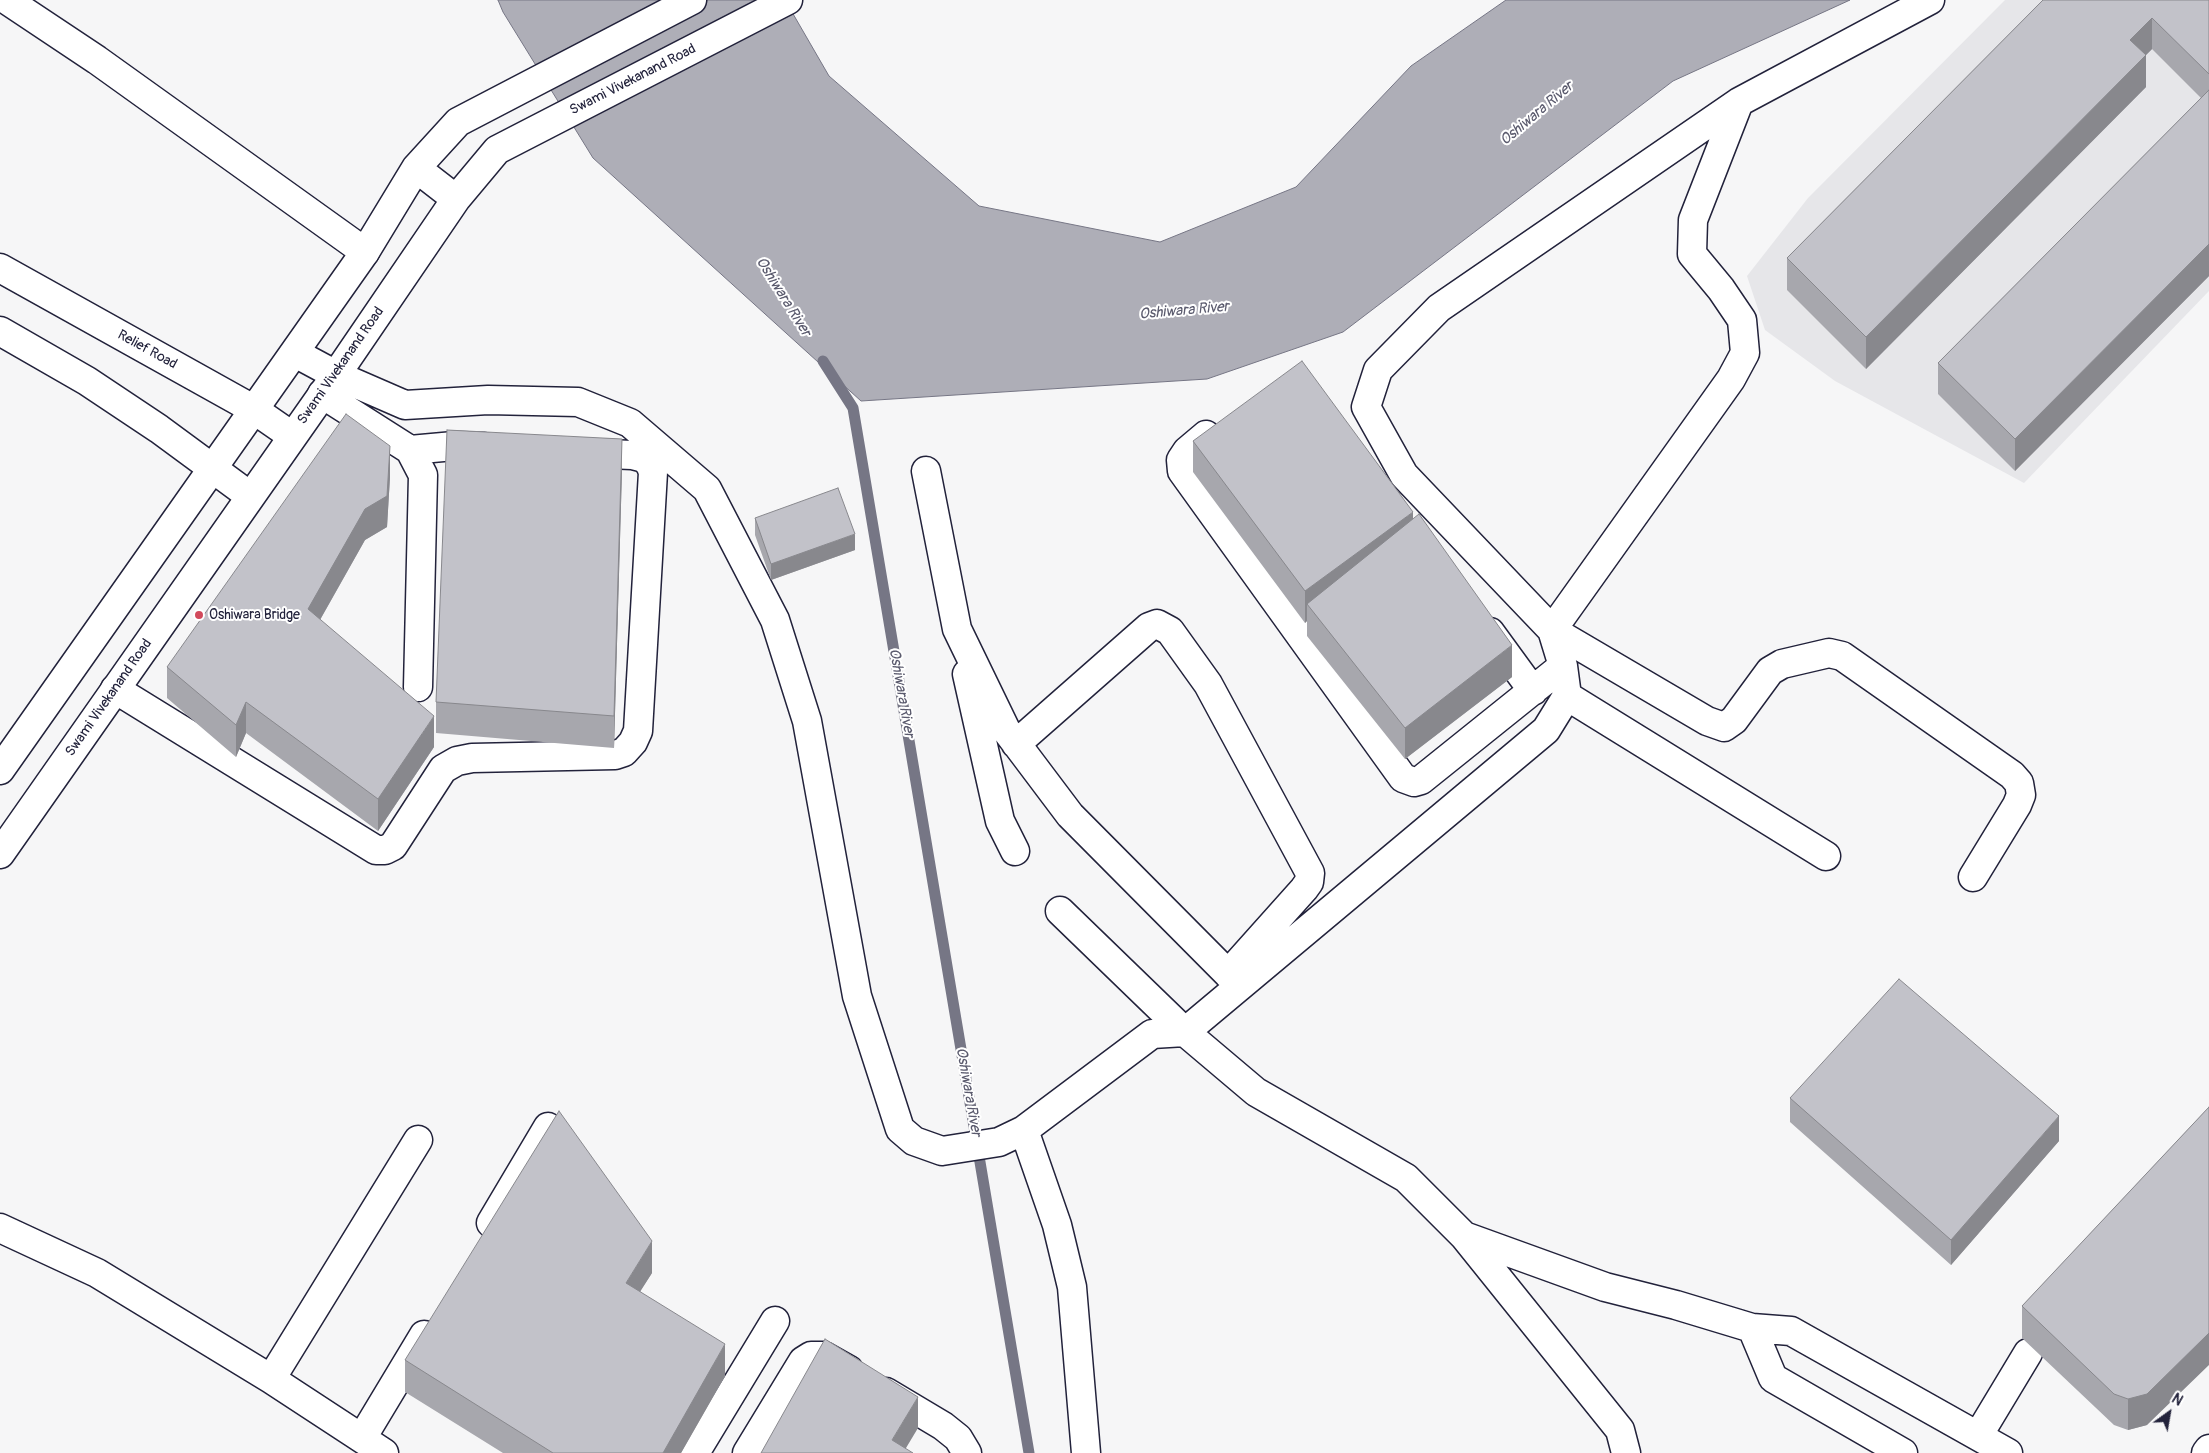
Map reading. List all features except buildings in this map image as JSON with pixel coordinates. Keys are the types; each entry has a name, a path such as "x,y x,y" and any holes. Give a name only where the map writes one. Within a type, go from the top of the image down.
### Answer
{"street":[{"path":"7,0 97,60 364,252"},
{"path":"0,770 252,409 295,353 364,252 416,168 458,122 692,0"},
{"name":"Swami Vivekanand Road","path":"0,854 456,199 496,150 788,0"},
{"path":"1930,0 1738,102 1439,308 1378,370 1366,407 1404,475 1552,630 1707,721 1724,728 1734,720 1770,671 1782,664 1829,653 1842,656 2012,775 2019,783 2022,795 2018,805 1973,877"},
{"path":"1552,630 1731,379 1745,353 1742,320 1721,289 1692,254 1693,220 1738,102"},
{"path":"416,168 456,199"},
{"name":"Relief Road","path":"0,268 252,409 292,436"},
{"path":"0,331 87,381 250,496"},
{"path":"295,353 329,384 410,450 423,474 418,687"},
{"path":"329,384 405,405 488,400 578,402 630,423 708,489 775,620 807,721 857,996 900,1129 914,1141 942,1151 999,1142 1024,1130 1152,1034 1185,1032 1234,980 1309,882 1310,873 1208,684 1170,631 1157,624 1148,627 1016,744"},
{"path":"1206,436 1187,451 1181,460 1182,470 1403,778 1414,782 1421,780 1563,666"},
{"path":"410,450 454,446 513,449"},
{"path":"115,689 376,850 385,850 393,846 443,769 457,760 472,758 614,755 624,752 633,742 638,732 653,472 650,464 644,458 632,455 563,452"},
{"path":"926,471 957,629 1000,822 1015,851"},
{"path":"1475,611 1533,691"},
{"path":"957,629 1006,730 1070,815 1234,980"},
{"path":"1234,980 1546,730 1567,696 1563,666 1552,630"},
{"path":"1567,696 1826,856"},
{"path":"1060,911 1185,1032 1256,1092 1406,1178 1464,1236 1620,1430 1626,1453"},
{"path":"477,1245 548,1127"},
{"path":"1024,1130 1057,1225 1072,1287 1086,1453"},
{"path":"271,1379 418,1140"},
{"path":"0,1228 98,1273 271,1379 373,1446 437,1312"},
{"path":"1464,1236 1605,1287 1676,1305 1752,1328 1790,1331 2008,1453"},
{"path":"694,1453 775,1321"},
{"path":"1752,1328 1773,1378 1903,1453"},
{"path":"1978,1436 2028,1353"},
{"path":"747,1453 803,1361 811,1356 824,1356 943,1426 958,1438 967,1453"},
{"path":"2206,1453 2209,1449"}],"shaded area":[{"path":"2005,0 2209,0 2209,291 2024,483 1835,381 1765,330 1747,276 1808,198"}],"water":[{"path":"498,0 785,0 829,76 979,206 1160,242 1296,187 1411,66 1506,0 1850,0 1673,81 1343,332 1207,379 861,401 593,158 503,12"}],"waterway":[{"name":"Oshiwara River","path":"823,361 853,408 1029,1453"}],"place":[{"name":"Oshiwara Bridge","path":"199,615"}]}
